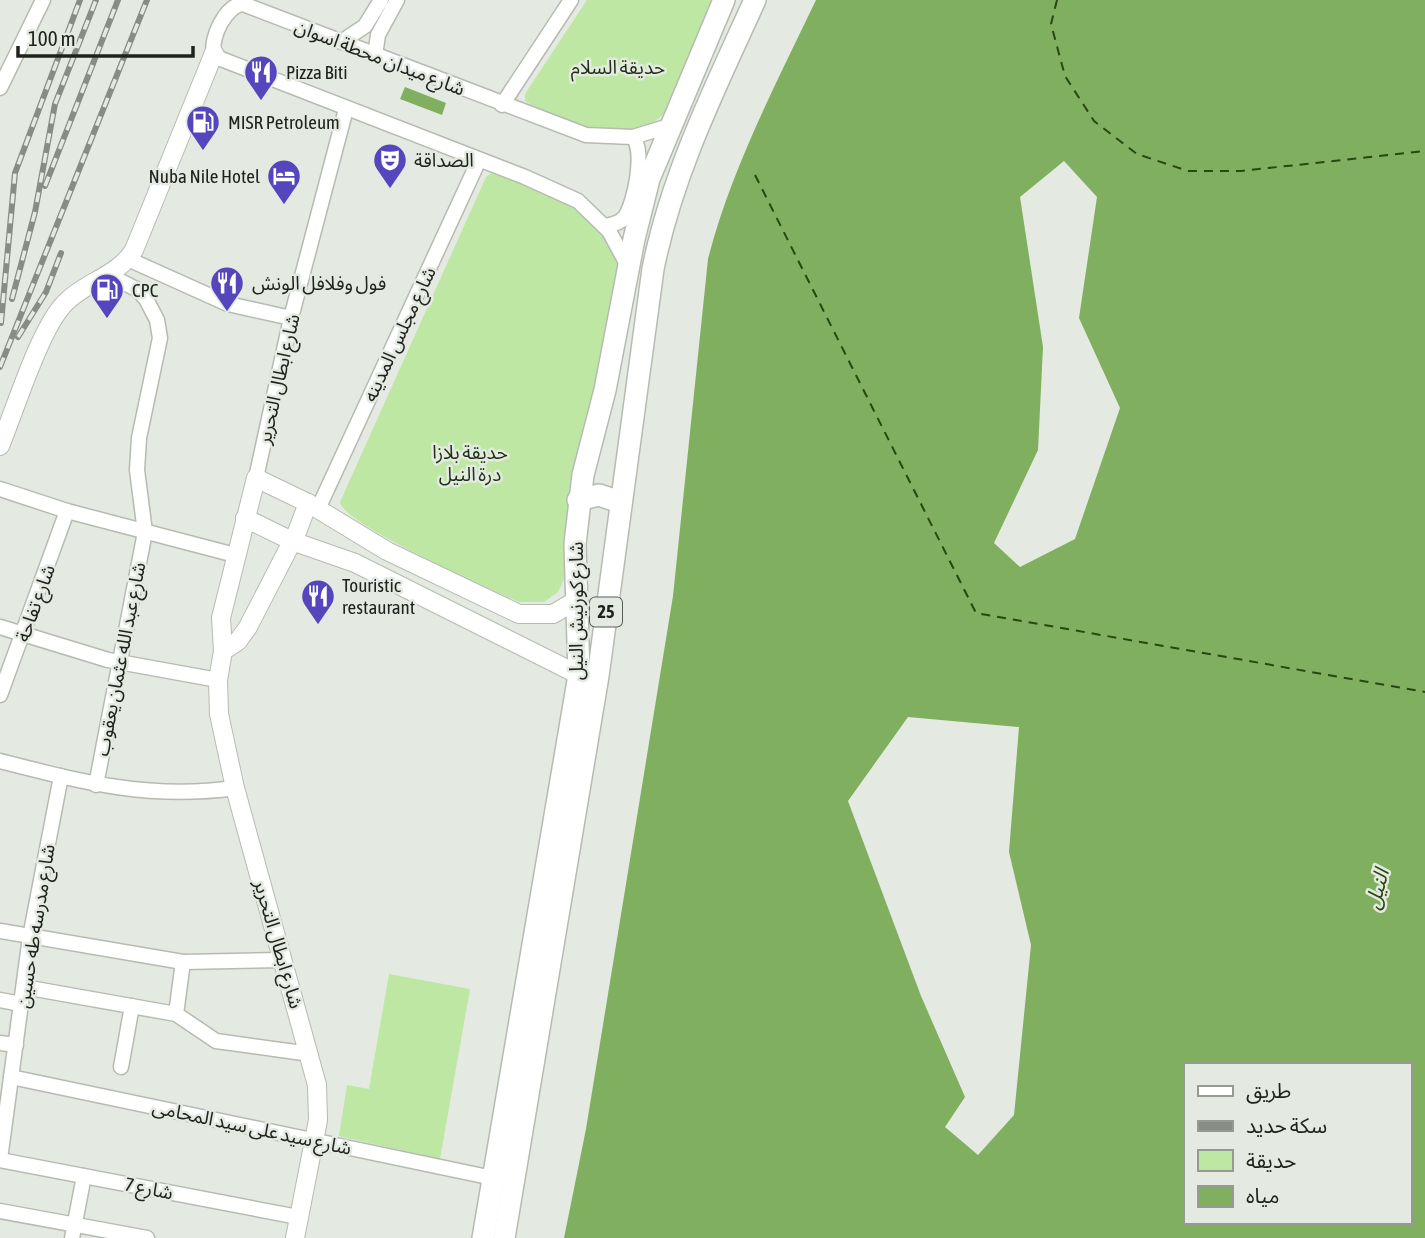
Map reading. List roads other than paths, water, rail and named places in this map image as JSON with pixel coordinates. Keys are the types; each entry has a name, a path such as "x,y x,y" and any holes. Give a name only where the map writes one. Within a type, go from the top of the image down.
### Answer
{"main road":[{"name":"شارع كورنيش النيل","path":"483,1238 579,675 575,544 578,500 613,357 629,266 649,178 724,0"},
{"path":"711,31 721,25 734,6 751,10"},
{"name":"شارع كورنيش النيل","path":"504,1238 598,676 653,270 667,210 684,160 751,10"},
{"path":"589,450 598,458 610,461 626,455"},
{"path":"578,500 599,495 620,502"}],"street":[{"path":"2,80 43,0"},
{"path":"341,42 365,26 381,0"},
{"path":"375,55 378,35 397,0"},
{"path":"502,106 571,0"},
{"name":"شارع ميدان محطة اسوان","path":"214,53 213,44 228,12 237,5 249,6 502,106 586,135 633,137 673,125"},
{"path":"0,446 51,321 76,293 109,275 128,259 214,53 346,109 578,201 605,226 629,266"},
{"name":"شارع ابطال التحرير","path":"295,1238 314,1140 318,1096 310,1054 235,788 219,714 218,680 223,651 220,625 291,318 346,109"},
{"path":"605,226 618,222 626,214 640,161 640,151 633,137"},
{"name":"شارع مجلس المدينه","path":"313,506 479,160"},
{"path":"128,259 217,300 291,318"},
{"name":"شارع عبد الله عثمان يعقوب","path":"96,785 145,532 137,470 139,438 158,355 158,320 138,290 109,275"},
{"path":"256,478 313,506 387,551 519,614 553,614 577,600"},
{"path":"0,489 67,511 235,555"},
{"path":"223,651 243,634 313,506"},
{"name":"شارع تفاحة","path":"0,695 67,511"},
{"path":"245,518 292,541 355,563 579,675"},
{"path":"0,627 120,662 218,680"},
{"path":"0,761 96,785 179,793 235,788"},
{"name":"شارع مدرسه طه حسين","path":"0,1160 30,937 61,776"},
{"path":"0,931 183,962 283,960"},
{"path":"176,1014 183,962"},
{"path":"24,987 176,1014 216,1041 310,1054"},
{"path":"0,1000 21,1004"},
{"path":"121,1068 132,1006"},
{"path":"0,1042 16,1045"},
{"name":"شارع سيد على سيد المحامى","path":"11,1077 493,1178"},
{"name":"شارع 7","path":"0,1160 299,1217"},
{"path":"73,1231 84,1176"},
{"path":"0,1211 73,1231 147,1238"}],"water":[{"name":"النيل","path":"816,0 1425,0 1425,1238 564,1238 586,1129 673,596 708,259 729,192 770,95","holes":["1064,161 1097,197 1079,318 1120,408 1075,539 1020,567 994,543 1038,450 1043,347 1020,197","908,717 1019,727 1009,852 1031,945 1014,1115 978,1155 945,1127 965,1097 921,996 848,801"]},
{"path":"405,87 446,103 442,115 400,99"}],"railway":[{"path":"1,323 15,173 80,0"},
{"path":"12,299 35,212 55,104 96,0"},
{"path":"45,186 118,0"},
{"path":"0,367 147,0"},
{"path":"18,337 46,292 61,253"}],"place":[{"name":"Pizza Biti","path":"261,102"},
{"name":"MISR Petroleum","path":"203,152"},
{"name":"الصداقة","path":"390,190"},
{"name":"Nuba Nile Hotel","path":"284,206"},
{"name":"فول وفلافل الونش","path":"227,313"},
{"name":"CPC","path":"107,320"},
{"name":"Touristic restaurant","path":"318,626"}],"park label":[{"name":"حديقة السلام","path":"618,67"},
{"name":"حديقة بلازا درة النيل","path":"470,463"}]}
